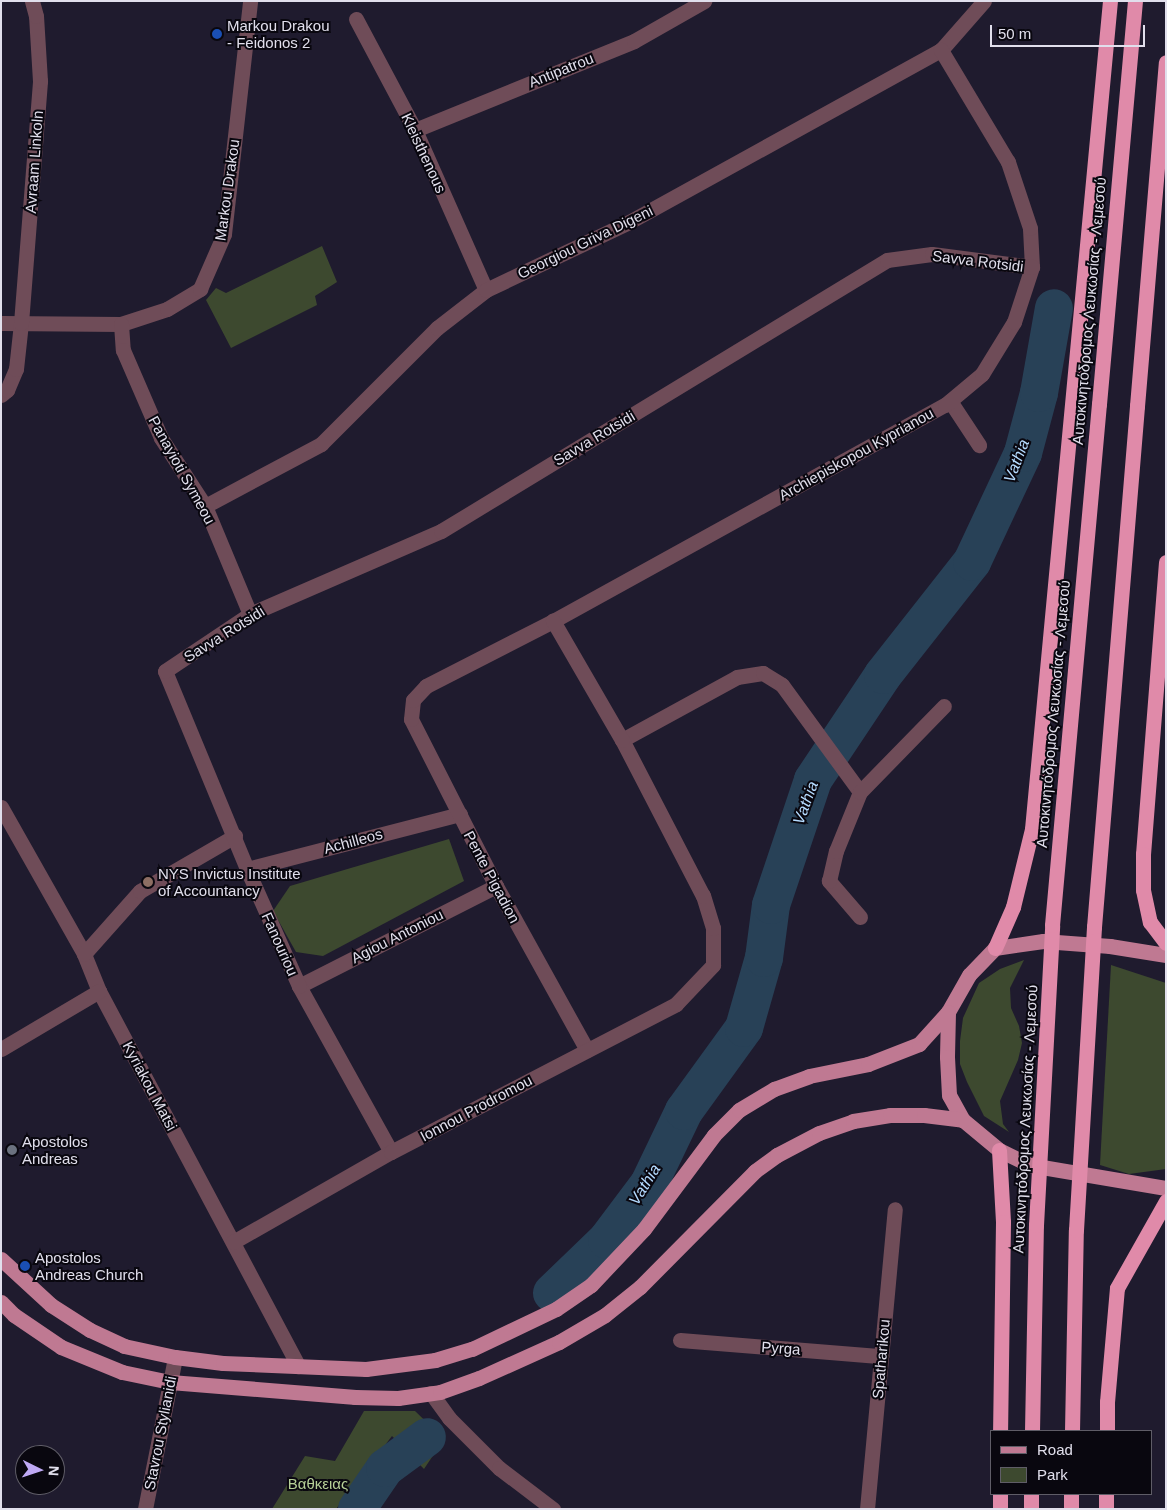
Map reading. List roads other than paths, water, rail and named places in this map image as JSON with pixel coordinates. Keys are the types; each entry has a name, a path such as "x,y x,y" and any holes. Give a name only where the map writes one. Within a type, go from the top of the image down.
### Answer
{"highway":[{"path":"995,948 1013,907 1032,829 1110,1"},
{"name":"Αυτοκινητόδρομος Λευκωσίας - Λεμεσού","path":"1032,1430 1036,1225 1052,925 1134,1"},
{"path":"1072,1430 1076,1230 1093,947 1166,62"},
{"path":"1166,562 1143,863 1143,890 1150,922 1166,944"},
{"path":"999,1150 1003,1222 1000,1430"},
{"path":"1106,1430 1117,1288 1166,1201"},
{"path":"1000,1495 1000,1509"},
{"path":"1031,1495 1031,1509"},
{"path":"1071,1495 1071,1509"},
{"path":"1106,1495 1106,1509"}],"main road":[{"path":"1,1259 51,1305 90,1330 124,1346 175,1357 223,1363 366,1370 435,1360 472,1349 556,1309 591,1285 644,1229 714,1135 739,1110 774,1089 792,1082 809,1076 868,1064 919,1044 948,1012 969,975 995,948 1043,941 1110,946 1166,955"},
{"path":"948,1012 947,1057 949,1095 963,1120 999,1150 1030,1165 1166,1188"},
{"path":"1,1302 14,1315 61,1347 122,1372 170,1382 355,1397 398,1398 431,1393 488,1374 559,1342 605,1315 640,1287 755,1171 777,1155 819,1133 853,1121 890,1115 924,1115 963,1120"}],"street":[{"name":"Avraam Linkoln","path":"1,395 7,390 16,369 21,323 40,81 36,16 32,1"},
{"name":"Markou Drakou","path":"1,323 121,324 166,309 200,289 214,262 224,234 250,1"},
{"name":"Antipatrou","path":"415,130 634,41 704,1"},
{"name":"Georgiou Griva Digeni","path":"205,506 321,444 437,328 486,290 629,222 940,50 984,1"},
{"name":"Kleisthenous","path":"356,19 415,130 486,290"},
{"name":"Archiepiskopou Kyprianou","path":"413,700 426,686 553,621 950,401 982,374 1014,322 1032,267 1030,228 1008,162 940,50"},
{"name":"Savva Rotsidi","path":"165,671 250,614 441,531 887,260 932,254 1032,267"},
{"name":"Panayioti Symeou","path":"121,324 123,350 161,438 205,506 250,614"},
{"path":"950,401 978,445"},
{"path":"553,621 622,740 737,677 763,673 782,685 860,792"},
{"name":"Fanouriou","path":"165,671 247,869 299,986 391,1152"},
{"name":"Pente Pigadion","path":"413,700 411,719 496,886 587,1050"},
{"path":"860,916 829,881 836,851 860,792 944,706"},
{"name":"Ionnou Prodromou","path":"233,1242 391,1152 676,1004 713,965 713,928 703,896 622,740"},
{"name":"Kyriakou Matsi","path":"1,807 84,954 99,991 298,1366"},
{"name":"Achilleos","path":"247,869 460,814"},
{"path":"84,954 140,891 234,836"},
{"name":"Agiou Antoniou","path":"299,986 496,886"},
{"path":"1,1049 99,991"},
{"name":"Spatharikou","path":"867,1509 895,1209"},
{"name":"Pyrga","path":"680,1340 881,1356"},
{"name":"Stavrou Stylianidi","path":"145,1509 175,1357"},
{"path":"431,1393 449,1418 499,1468 553,1509"}],"waterway":[{"name":"Vathia","path":"552,1293 607,1240 649,1184 684,1111 744,1028 764,958 771,905 813,780 883,675 972,562 1023,453 1039,393 1054,308"},
{"name":"Vathia","path":"357,1509 385,1468 427,1437"}],"place":[{"name":"Markou Drakou - Feidonos 2","path":"217,34"},
{"name":"NYS Invictus Institute of Accountancy","path":"148,882"},
{"name":"Apostolos Andreas","path":"12,1150"},
{"name":"Apostolos Andreas Church","path":"25,1266"}],"park label":[{"name":"Βαθκειας","path":"318,1484"}]}
